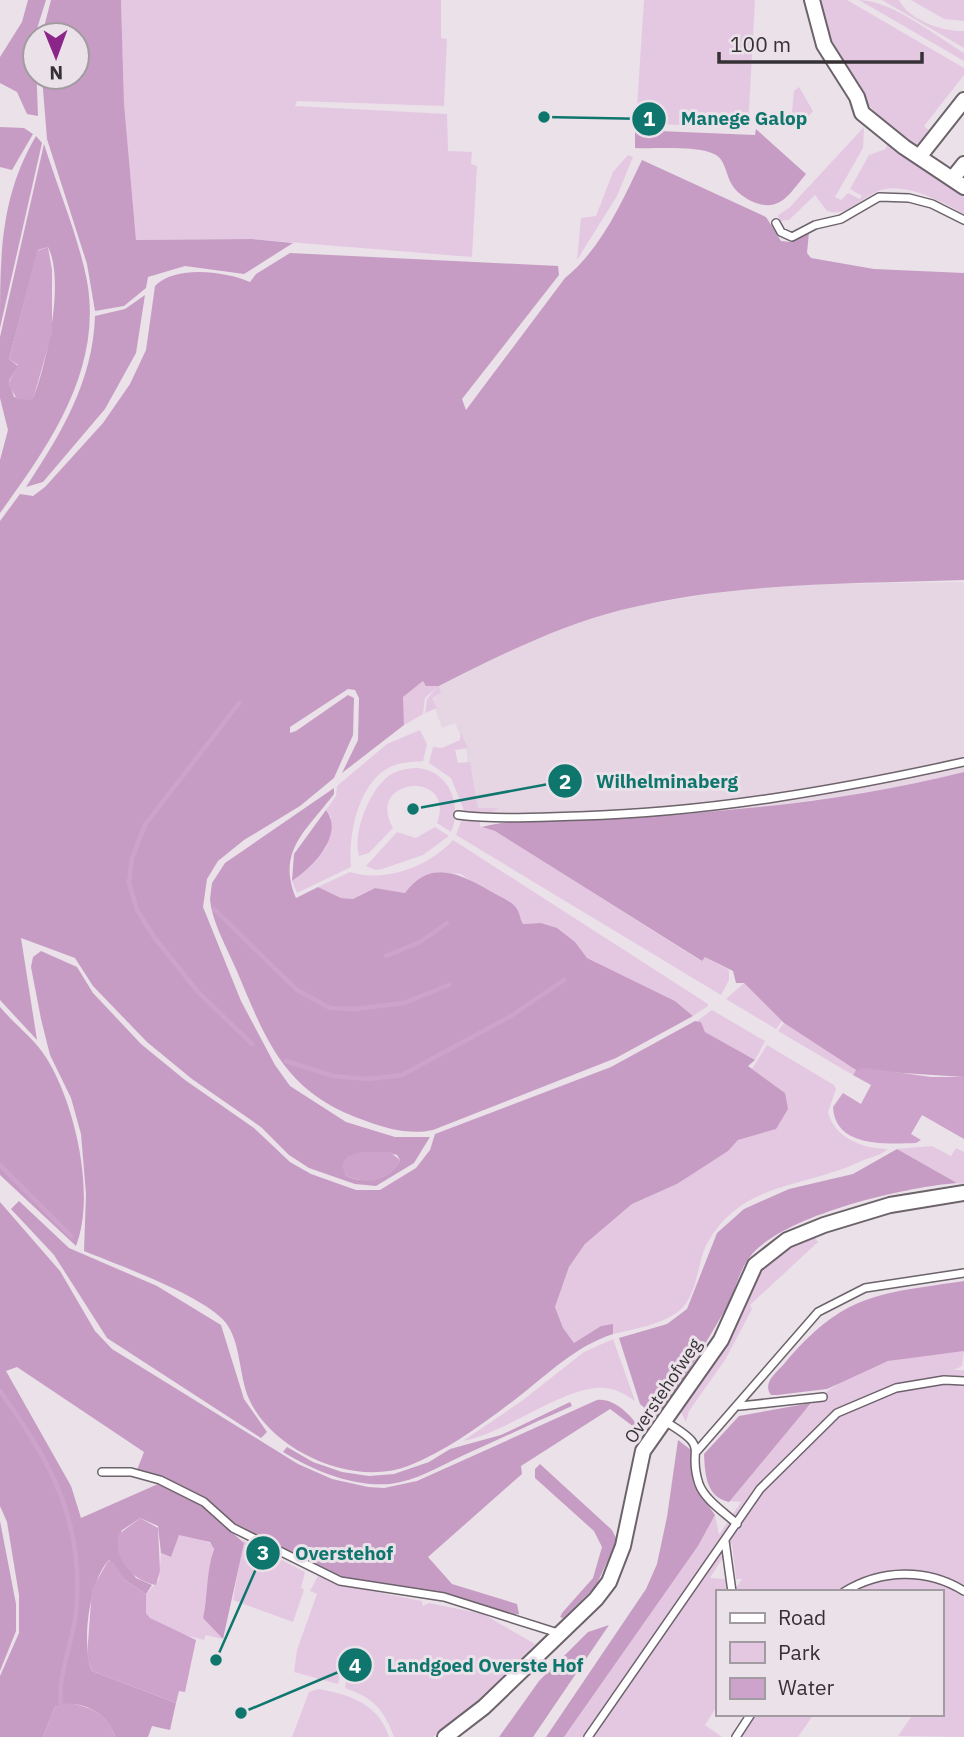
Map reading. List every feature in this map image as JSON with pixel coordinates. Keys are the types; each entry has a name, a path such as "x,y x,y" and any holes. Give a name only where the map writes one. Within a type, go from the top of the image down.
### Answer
{"street":[{"path":"812,0 824,45 857,97 862,113 958,183 964,164"},
{"path":"919,157 964,100"},
{"name":"Overstehofweg","path":"445,1737 484,1707 596,1599 609,1582 623,1546 640,1458 724,1334 755,1265 786,1240 824,1225 890,1205 964,1193"}],"lane":[{"path":"776,223 781,232 792,237 814,225 841,219 879,197 889,196 932,204 964,220"},
{"path":"458,815 538,818 683,810 844,789 964,762"},
{"path":"697,1451 739,1406 818,1312 865,1287 964,1273"},
{"path":"588,1737 760,1489 837,1413 896,1388 944,1380 964,1381"},
{"path":"739,1406 823,1397"},
{"path":"666,1422 693,1440 697,1451 699,1483 705,1495 737,1524"},
{"path":"102,1472 131,1472 160,1480 204,1502 233,1528 340,1581 444,1597 558,1633"},
{"path":"724,1541 732,1590"},
{"path":"848,1590 867,1580 895,1574 934,1577 964,1591"},
{"path":"736,1737 750,1716"}],"shaded area":[{"path":"28,0 46,0 39,21 22,21"},
{"path":"51,0 121,0 124,103 136,240 252,239 293,243 244,274 185,266 148,277 146,288 124,306 95,311 87,264 47,139 43,91 91,91 91,21 46,21"},
{"path":"21,24 21,91 37,91 38,116 27,114 17,92 0,83 0,57"},
{"path":"0,127 24,128 33,134 12,170 0,167"},
{"path":"756,129 806,174 789,195 769,205 751,201 735,189 716,155 688,149 635,148 635,130 755,135"},
{"path":"36,136 42,143 0,328 4,228 15,182"},
{"path":"44,144 73,229 87,281 90,313 87,345 68,405 37,461 0,513 0,460 8,430 0,398 0,337","holes":["48,247 55,279 52,321 39,381 32,399 14,397 9,381 18,366 9,359 38,250"]},
{"path":"642,160 766,217 781,241 791,242 809,232 807,253 811,258 874,269 964,273 964,580 748,589 663,601 597,617 528,643 439,686 426,686 423,681 403,697 404,725 342,773 358,740 359,698 355,690 348,689 290,727 290,733 296,731 348,695 354,698 353,735 334,778 300,806 244,840 218,861 207,879 203,907 241,1001 275,1065 290,1086 346,1122 395,1137 430,1137 414,1163 376,1186 355,1184 309,1168 289,1155 261,1127 192,1079 147,1042 93,986 75,958 21,938 37,1040 0,1000 0,521 20,494 33,496 45,487 103,423 130,384 146,350 155,286 175,275 201,272 227,275 250,282 256,274 290,253 558,266 559,275 462,399 466,410 565,278 600,239","holes":["385,1152 397,1155 400,1160 396,1167 383,1177 360,1180 345,1175"]},
{"path":"145,295 136,353 105,409 43,482 26,487 63,427 82,385 93,340 95,316 125,309"},
{"path":"964,582 964,772 912,785 756,809 606,819 478,822 475,821 466,748 455,723 442,728 431,698 439,687 474,665 617,609 764,585"},
{"path":"964,772 964,1077 856,1070 784,1023 744,983 736,983 733,971 705,957 702,961 495,831 482,827 518,821 631,818 757,807 840,797"},
{"path":"334,788 334,794 305,830 292,854 291,882 296,898 318,887 341,898 353,899 375,888 405,893 424,876 445,872 456,875 512,904 523,924 541,923 557,928 575,942 587,958 675,1001 693,1016 616,1058 433,1130 407,1131 383,1126 338,1109 315,1096 297,1080 269,1042 220,935 210,899 212,883 225,863"},
{"path":"326,810 332,830 329,840 317,859 292,881 294,854"},
{"path":"41,951 77,967 93,993 141,1044 185,1080 254,1128 290,1162 311,1174 356,1190 380,1190 416,1168 430,1150 435,1134 611,1067 695,1021 701,1022 705,1032 755,1060 748,1066 785,1093 788,1109 776,1129 738,1140 728,1151 677,1184 632,1204 585,1244 569,1267 555,1307 563,1328 574,1343 601,1326 613,1324 613,1334 586,1346 478,1427 423,1460 387,1471 364,1472 340,1468 296,1449 276,1435 261,1418 246,1390 235,1340 226,1323 215,1313 200,1302 160,1282 84,1251 86,1194 81,1134 71,1098 50,1055 41,1019 31,967 33,957"},
{"path":"0,1007 47,1059 74,1124 80,1150 84,1202 82,1225 76,1246 0,1175"},
{"path":"897,1149 957,1183 908,1190 849,1205 793,1226 770,1239 748,1260 725,1310 663,1409 655,1417 640,1404 619,1338 667,1324 687,1309 717,1233 744,1209 789,1189 853,1174"},
{"path":"19,1201 69,1248 157,1286 221,1325 244,1399 267,1432 261,1438 107,1338 54,1255 11,1209"},
{"path":"0,1202 60,1271 95,1331 112,1349 298,1464 332,1479 384,1488 417,1481 597,1400 611,1402 617,1406 629,1415 642,1433 610,1409 521,1466 522,1474 428,1557 452,1584 517,1604 519,1614 512,1615 341,1578 235,1526 205,1500 137,1470 144,1452 17,1367 6,1371 71,1486 81,1518 158,1484 201,1505 244,1543 223,1639 203,1618 214,1549 210,1542 179,1535 171,1557 161,1553 158,1526 140,1518 121,1531 129,1568 136,1578 152,1585 146,1594 125,1580 109,1560 96,1582 87,1630 92,1671 176,1703 170,1730 152,1726 148,1737 115,1737 100,1714 74,1704 55,1707 43,1737 0,1737 0,1676 19,1633 19,1595 7,1522 0,1506"},
{"path":"964,1281 964,1351 888,1361 827,1389 771,1395 768,1386 774,1375 805,1341 844,1310 885,1294"},
{"path":"570,1402 572,1406 428,1472 390,1484 362,1483 334,1476 283,1452 287,1447 313,1462 342,1472 369,1476 394,1474 429,1462 450,1449 501,1435"},
{"path":"811,1403 729,1502 711,1490 706,1477 704,1454 739,1416"},
{"path":"678,1440 691,1450 694,1485 715,1515 698,1546 564,1737 546,1737 646,1589 657,1564"},
{"path":"540,1464 612,1530 617,1540 596,1586 563,1618 560,1617 562,1613 593,1578 602,1547 594,1531 535,1478 535,1469"},
{"path":"0,1521 16,1604 16,1631 0,1671"},
{"path":"609,1625 533,1737 499,1737 539,1681 588,1632"}],"green space":[{"path":"121,0 441,0 441,38 447,39 444,106 297,101 295,106 447,114 448,151 472,152 471,164 477,166 472,257 252,239 136,240 124,103"},
{"path":"644,0 755,0 748,128 636,123"},
{"path":"817,0 847,0 964,68 964,75 924,126 931,132 919,145 913,146 889,127 858,91 831,46"},
{"path":"859,0 885,6 913,20 964,53 964,61"},
{"path":"882,0 899,0 918,19 946,29 964,31 964,48"},
{"path":"911,0 964,0 964,21 944,19"},
{"path":"799,87 813,111 797,129 791,122 794,91"},
{"path":"864,127 863,148 835,197 841,200 848,193 860,199 862,196 850,189 869,155 886,149 888,141 958,191 964,197 964,214 924,194 891,188 874,193 842,212 827,211 815,195 789,220 779,221 778,215 789,208"},
{"path":"628,155 633,157 617,196 577,260 581,218 596,216 613,172"},
{"path":"423,681 439,686 441,693 432,698 437,708 425,713 427,699 437,687 425,698 423,714 404,725 402,697"},
{"path":"420,730 427,744 423,761 390,767 370,785 363,797 351,840 351,867 297,893 292,881 326,848 331,817 326,810 336,796 337,786 387,744"},
{"path":"461,733 468,748 455,750 458,763 470,762 478,808 499,808 487,815 466,815 451,778 429,763 433,747 442,748 460,740"},
{"path":"418,768 438,775 451,791 455,811 451,832 437,823 440,806 434,794 424,787 412,786 399,790 390,798 387,811 393,828 369,853 359,856 360,824 376,790 393,773"},
{"path":"462,819 480,822 480,826 495,831 701,961 705,956 729,970 729,980 721,995 456,835"},
{"path":"435,827 449,836 423,855 382,869 375,870 366,866 397,832 416,838"},
{"path":"453,840 708,1006 693,1016 675,1001 587,958 556,928 541,923 523,924 520,917 461,874 437,872 405,893 375,888 353,899 341,898 318,887 350,872 377,875 405,870 432,858"},
{"path":"744,983 782,1021 776,1029 726,999"},
{"path":"712,1010 765,1041 755,1060 705,1032 701,1022 697,1021"},
{"path":"784,1023 856,1070 853,1075 778,1031"},
{"path":"767,1045 834,1085 836,1089 828,1112 831,1121 843,1135 869,1147 888,1149 829,1174 767,1192 739,1207 722,1222 709,1239 692,1292 679,1311 656,1323 613,1334 612,1325 601,1326 574,1343 563,1329 555,1307 569,1267 585,1244 632,1204 677,1184 727,1151 738,1140 775,1129 785,1093 752,1069"},
{"path":"932,1146 951,1156 956,1148 964,1152 964,1184 957,1183 897,1149"},
{"path":"813,1235 818,1242 750,1305 752,1309 725,1360 689,1411 686,1422 681,1412 710,1367 759,1270 787,1246"},
{"path":"613,1339 635,1401 613,1390 589,1389 554,1401 498,1429 463,1441 523,1400 584,1352"},
{"path":"964,1351 962,1366 954,1370 964,1370 964,1587 935,1574 895,1570 855,1581 842,1590 734,1590 742,1579 736,1579 732,1543 710,1578 725,1579 727,1590 716,1590 716,1708 705,1725 722,1737 564,1737 698,1546 715,1515 719,1535 741,1502 729,1501 779,1437 818,1399 839,1383 863,1370 889,1361"},
{"path":"178,1535 191,1535 214,1545 203,1618 223,1639 206,1635 204,1640 180,1633 157,1623 146,1613 146,1594 159,1580 161,1553 171,1557"},
{"path":"243,1540 305,1572 301,1588 304,1590 293,1622 233,1600"},
{"path":"318,1576 346,1586 422,1601 423,1606 429,1603 483,1614 535,1644 485,1696 433,1737 394,1737 377,1706 345,1688 347,1677 340,1675 338,1684 294,1672 297,1650 317,1594 310,1591"},
{"path":"913,1577 934,1580 964,1595 964,1737 898,1736 912,1716 943,1716 943,1590 854,1590 877,1580"},
{"path":"318,1689 361,1702 378,1716 389,1737 292,1737 309,1692"},
{"path":"754,1716 813,1716 798,1737 739,1737"}],"water":[{"path":"48,247 52,270 52,333 32,400 17,399 8,384 18,365 9,359 37,251"},
{"path":"865,1068 931,1077 964,1077 964,1139 922,1115 911,1134 921,1140 916,1143 878,1143 852,1137 836,1120 833,1107 843,1093 861,1104 871,1085 853,1075 856,1070"},
{"path":"360,1152 390,1152 400,1160 390,1173 376,1180 360,1180 345,1175 342,1165 347,1157"},
{"path":"140,1518 158,1528 160,1571 156,1585 132,1573 119,1552 119,1534"},
{"path":"108,1561 113,1562 125,1580 146,1594 146,1613 150,1618 196,1640 185,1692 179,1691 176,1703 92,1671 87,1656 92,1589"},
{"path":"64,1703 89,1708 102,1716 115,1737 43,1737 55,1707"}],"waterway":[{"path":"239,703 145,825 132,858 129,883 137,910 154,937 198,992 252,1044"},
{"path":"214,909 297,990 330,1008 355,1009 404,1003 449,985"},
{"path":"386,956 420,942 447,923"},
{"path":"286,1061 333,1076 368,1079 402,1075 511,1016 564,980"},
{"path":"0,1165 71,1236"},
{"path":"0,1391 49,1468 61,1494 75,1550 76,1613 61,1684 61,1708"}],"place":[{"name":"Manege Galop","path":"544,117"},
{"name":"Wilhelminaberg","path":"413,809"},
{"name":"Overstehof","path":"216,1660"},
{"name":"Landgoed Overste Hof","path":"241,1713"}]}
